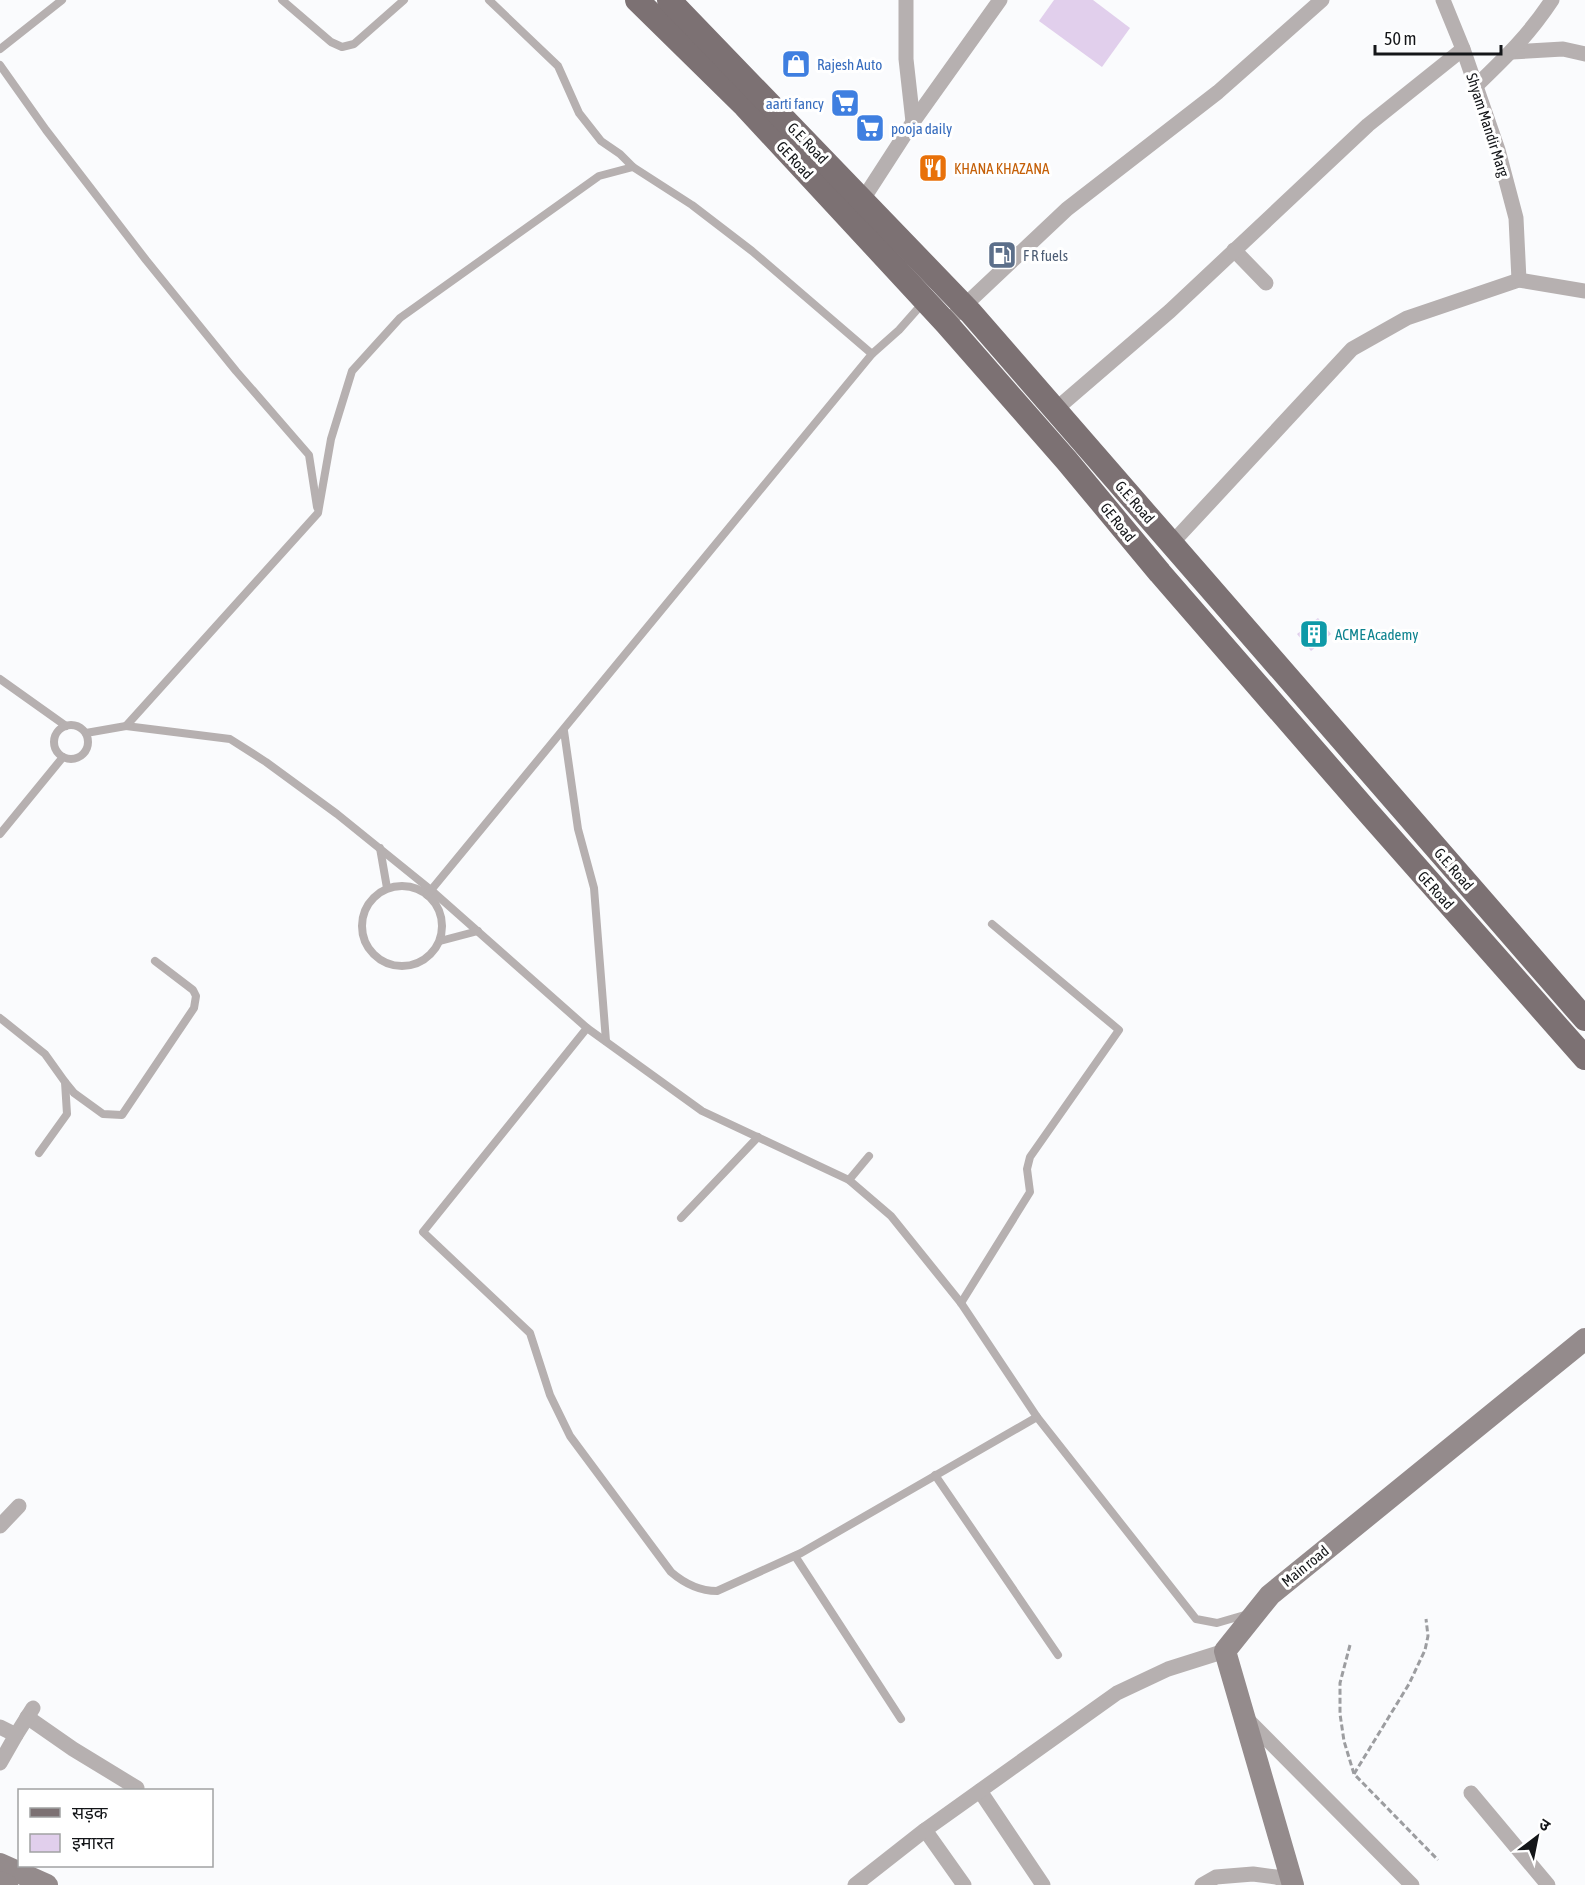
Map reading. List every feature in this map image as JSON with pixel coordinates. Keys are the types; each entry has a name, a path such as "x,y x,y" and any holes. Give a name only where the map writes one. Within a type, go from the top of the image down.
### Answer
{"main road":[{"name":"GE Road","path":"637,0 745,106 946,323 1068,461 1160,573 1366,810 1585,1058"},
{"name":"G.E. Road","path":"669,0 966,307 1585,1019"}],"street":[{"path":"906,0 906,59 913,122"},
{"path":"850,220 913,122 1000,0"},
{"path":"946,323 966,307 1067,209 1218,92 1322,0"},
{"name":"Shyam Mandir Marg","path":"1443,0 1463,49 1498,150 1516,218 1520,280"},
{"path":"1476,86 1512,52 1536,25 1552,0"},
{"path":"1055,410 1170,311 1368,125 1463,49"},
{"path":"1512,52 1563,49 1585,54"},
{"path":"1234,250 1266,283"},
{"path":"1172,543 1352,349 1407,318 1520,280 1585,291"},
{"name":"Main road","path":"1225,1651 1270,1595 1585,1339"},
{"path":"0,1526 19,1506"},
{"path":"855,1885 925,1830 1117,1693 1168,1669 1225,1651 1293,1883"},
{"path":"0,1763 30,1713 73,1749 137,1788"},
{"path":"1242,1714 1412,1885"},
{"path":"0,1727 16,1735"},
{"path":"980,1791 1043,1885"},
{"path":"1471,1793 1548,1885"},
{"path":"925,1830 964,1885"},
{"path":"0,1864 48,1885"},
{"path":"1202,1885 1216,1876 1253,1874 1276,1877 1293,1883"},
{"path":"0,1882 7,1885"}],"lane":[{"path":"0,49 62,0"},
{"path":"282,0 332,42 342,47 354,44 404,0"},
{"path":"489,0 558,66 579,113 601,141 620,154 633,167 692,205 752,251 872,354"},
{"path":"0,64 46,129 146,260 236,371 309,455 318,513"},
{"path":"126,726 318,513 331,439 352,371 400,318 599,176 633,167"},
{"path":"429,893 872,354 899,330 925,301"},
{"path":"0,679 66,726"},
{"path":"66,726 76,726 86,733 88,744 84,754 74,759 63,757 56,749 55,738 66,726"},
{"path":"86,733 126,726 230,739 337,813 478,932 586,1028 702,1111 849,1180 891,1216 961,1303 1037,1417 1196,1619 1216,1623 1257,1611"},
{"path":"564,731 578,829 594,888 606,1041"},
{"path":"0,834 63,757"},
{"path":"380,848 387,888"},
{"path":"412,887 429,893 440,913 442,927 440,941 432,953 421,962 408,966 387,963 370,951 364,940 363,915 368,904 387,888 412,887"},
{"path":"961,1303 1030,1192 1027,1179 1030,1157 1119,1030 992,924"},
{"path":"440,941 478,932"},
{"path":"0,1018 45,1054 74,1093 103,1114 122,1115 194,1008 196,1001 193,990 155,961"},
{"path":"586,1028 423,1232 530,1333 549,1395 570,1436 671,1572 684,1583 706,1591 717,1591 795,1556 1037,1417"},
{"path":"39,1153 67,1114 65,1082"},
{"path":"681,1218 758,1137"},
{"path":"849,1180 869,1156"},
{"path":"935,1475 1058,1655"},
{"path":"795,1556 901,1719"}],"path":[{"path":"1354,1774 1409,1684 1425,1650 1428,1636 1426,1619"},
{"path":"1350,1645 1340,1683 1340,1713 1344,1741 1354,1774 1438,1860"}],"building":[{"path":"1054,0 1093,0 1130,28 1102,67 1039,21"},
{"name":"ACME Academy","path":"1318,618 1331,634 1311,651 1297,634"}],"place":[{"name":"Rajesh Auto","path":"796,64"},
{"name":"aarti fancy","path":"845,103"},
{"name":"pooja daily","path":"870,128"},
{"name":"KHANA KHAZANA","path":"933,168"},
{"name":"F R fuels","path":"1002,255"},
{"name":"ACME Academy","path":"1314,634"}]}
